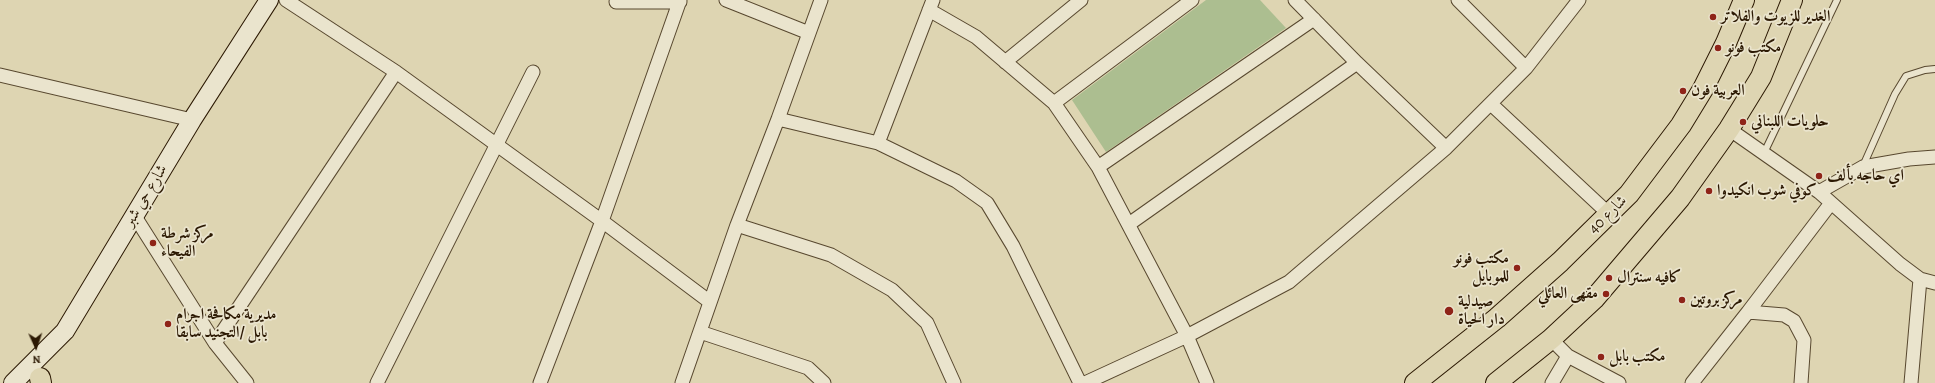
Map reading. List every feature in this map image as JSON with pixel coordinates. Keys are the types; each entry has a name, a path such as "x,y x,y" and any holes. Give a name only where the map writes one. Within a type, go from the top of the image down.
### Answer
{"main road":[{"name":"شارع حي شبر","path":"16,380 65,331 134,214 269,0"},
{"name":"شارع 40","path":"1415,383 1497,318 1560,262 1610,215 1629,194 1692,107 1726,43 1744,0"},
{"path":"1496,383 1551,339 1594,299 1680,198 1729,129 1760,77 1792,0"},
{"path":"40,381 65,331"},
{"path":"0,382 16,380"}],"street":[{"path":"286,0 396,72 602,221 710,302"},
{"path":"726,0 809,33"},
{"path":"682,383 737,224 778,119 821,0"},
{"path":"1006,62 1081,0"},
{"path":"1054,103 1192,0"},
{"path":"1295,0 1357,63 1446,148"},
{"path":"1458,0 1526,68"},
{"path":"1085,383 1187,336 1289,282 1446,148 1492,104 1526,68 1579,0"},
{"path":"540,383 602,221 680,1 616,2"},
{"path":"878,143 931,5 976,37 1054,103 1098,166 1187,336 1207,383"},
{"path":"1098,166 1314,19"},
{"path":"1129,224 1357,63"},
{"path":"215,343 396,72"},
{"path":"377,383 533,72"},
{"path":"0,75 192,120"},
{"path":"1492,104 1610,215"},
{"path":"778,119 878,143 956,181 987,203 1013,246 1080,383"},
{"path":"1729,129 1819,192 1900,264 1920,279 1935,283"},
{"path":"1819,192 1863,167 1909,159 1935,157"},
{"path":"1692,383 1831,202"},
{"path":"134,214 215,343 247,383"},
{"path":"737,224 832,255 892,290 927,323 954,383"},
{"path":"1911,383 1920,279"},
{"path":"1748,312 1784,314 1794,321 1804,340 1801,383"},
{"path":"700,332 808,368 824,383"},
{"path":"1551,339 1568,356 1619,383"},
{"path":"1552,383 1568,356"}],"lane":[{"path":"1764,153 1838,0"},
{"path":"1863,167 1895,94 1906,76 1925,70 1935,69"}],"green space":[{"path":"1206,0 1260,0 1286,28 1106,152 1072,100"}],"place":[{"name":"الغدير للزيوت والفلاتر","path":"1713,17"},
{"name":"مكتب فونو","path":"1718,48"},
{"name":"العربية فون","path":"1683,91"},
{"name":"حلويات اللبناني","path":"1743,122"},
{"name":"اي حاجه بألف","path":"1819,176"},
{"name":"كوفي شوب انكيدوا","path":"1709,191"},
{"name":"مركز شرطة الفيحاء","path":"153,243"},
{"name":"مكتب فونو للموبايل","path":"1517,268"},
{"name":"كافيه سنترال","path":"1609,278"},
{"name":"مقهى العائلي","path":"1606,294"},
{"name":"مركز بروتين","path":"1682,300"},
{"name":"صيدلية دار الحياة","path":"1449,311"},
{"name":"مديرية مكافحة اجرام بابل /التجنيد سابقا","path":"168,324"},
{"name":"مكتب بابل","path":"1601,357"}]}
